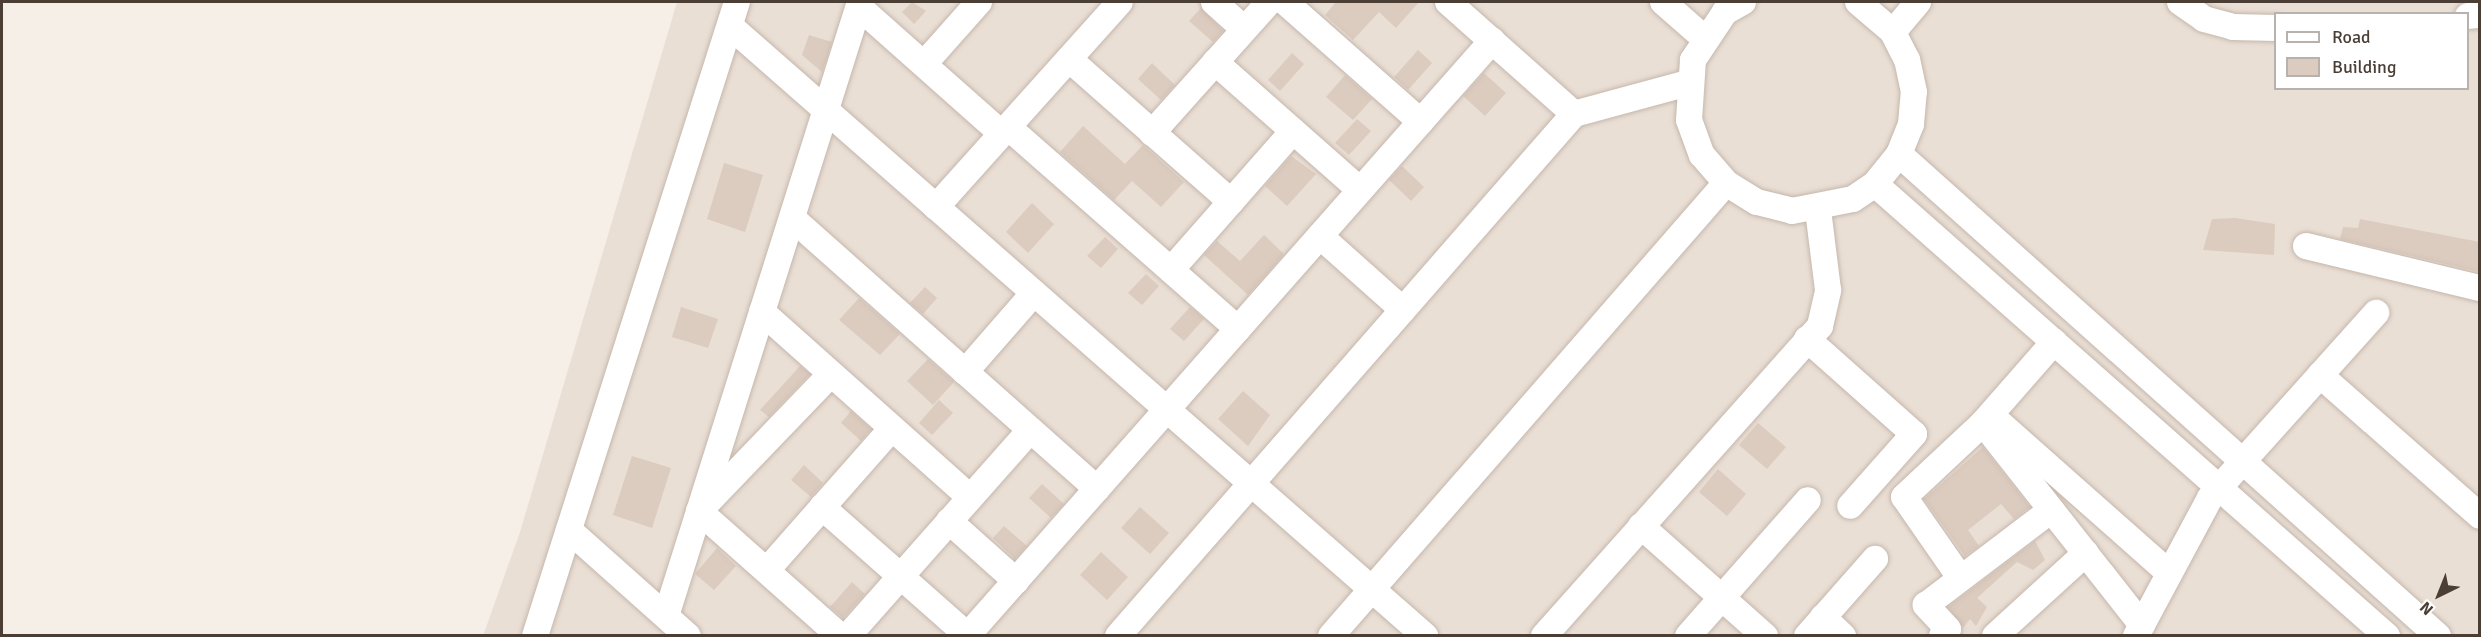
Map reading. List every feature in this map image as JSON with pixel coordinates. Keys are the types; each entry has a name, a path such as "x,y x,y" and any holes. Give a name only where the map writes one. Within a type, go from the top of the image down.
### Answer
{"street":[{"path":"535,636 737,2"},
{"path":"924,64 979,2"},
{"path":"936,207 1120,2"},
{"path":"1214,2 1244,29"},
{"path":"1152,133 1269,2"},
{"path":"1286,2 1421,122"},
{"path":"1448,2 1574,114"},
{"path":"1663,2 1704,38"},
{"path":"1893,32 1918,2"},
{"path":"2180,2 2204,19 2233,27 2274,27"},
{"path":"1727,5 1704,38 1688,83 1689,120 1702,155 1726,183 1757,202 1818,210 1853,199 1875,184 1899,154 1911,124 1914,92 1907,60 1893,32 1864,3"},
{"path":"666,616 860,4 924,64 1171,270 1238,329"},
{"path":"730,26 1425,636"},
{"path":"822,507 967,635 1492,41"},
{"path":"1069,59 1231,202"},
{"path":"1215,62 1360,190"},
{"path":"1118,636 1574,114 1688,83"},
{"path":"1171,270 1293,131"},
{"path":"1899,154 2241,463 2438,636"},
{"path":"1330,636 1726,183"},
{"path":"1875,184 2387,636"},
{"path":"1544,636 1820,326 1828,290 1818,210"},
{"path":"792,218 1097,489"},
{"path":"1320,236 1403,310"},
{"path":"2306,246 2480,288"},
{"path":"964,372 1034,293"},
{"path":"762,312 970,497"},
{"path":"1986,419 2139,630 2169,573 2220,487 2376,313"},
{"path":"1808,339 1914,434 1850,506"},
{"path":"1959,576 1904,497 1986,419 2054,342"},
{"path":"699,511 831,374"},
{"path":"2320,375 2480,516"},
{"path":"1986,419 2169,573"},
{"path":"766,570 892,428"},
{"path":"848,636 1030,429"},
{"path":"1688,636 1808,500"},
{"path":"1942,636 1948,629 1926,605 1959,576 2051,510"},
{"path":"699,511 840,636"},
{"path":"949,521 1016,580"},
{"path":"1641,526 1765,636"},
{"path":"569,530 688,636"},
{"path":"1995,636 2085,553"},
{"path":"1844,636 1815,626 1875,559"}],"shaded area":[{"path":"677,2 2479,2 2479,635 483,636 520,532"}],"building":[{"path":"912,2 926,11 914,24 902,12"},
{"path":"1336,2 1419,2 1396,28 1379,12 1353,40 1325,15"},
{"path":"1201,8 1223,31 1213,42 1189,21"},
{"path":"809,35 832,42 822,72 802,55"},
{"path":"1418,50 1432,63 1408,90 1394,77"},
{"path":"1292,53 1304,64 1280,91 1268,80"},
{"path":"1152,63 1175,85 1161,100 1138,79"},
{"path":"1484,73 1506,93 1485,116 1463,96"},
{"path":"1345,75 1372,99 1353,120 1326,97"},
{"path":"1357,119 1371,131 1349,155 1335,143"},
{"path":"1083,126 1125,164 1143,145 1184,182 1161,207 1132,181 1114,200 1060,152"},
{"path":"1291,156 1316,174 1287,206 1265,186"},
{"path":"724,163 763,175 745,232 707,219"},
{"path":"1402,166 1424,187 1411,201 1389,180"},
{"path":"1032,203 1054,224 1028,253 1006,232"},
{"path":"2235,218 2275,224 2274,255 2203,250 2212,219"},
{"path":"2360,219 2480,242 2480,272 2340,239 2343,227 2358,228"},
{"path":"1264,235 1284,254 1248,295 1204,255 1217,241 1240,261"},
{"path":"1105,237 1118,249 1101,268 1087,256"},
{"path":"1146,274 1159,286 1142,305 1128,293"},
{"path":"925,287 937,298 923,314 910,303"},
{"path":"859,298 900,334 880,355 839,320"},
{"path":"681,307 718,319 708,348 672,337"},
{"path":"1190,307 1204,319 1184,341 1170,329"},
{"path":"928,359 954,382 933,405 907,381"},
{"path":"800,366 810,374 769,417 760,410"},
{"path":"1243,391 1270,415 1248,446 1218,419"},
{"path":"939,400 953,413 932,435 919,423"},
{"path":"851,411 871,429 861,441 841,423"},
{"path":"1758,423 1786,447 1767,469 1739,445"},
{"path":"1983,447 2030,507 2014,519 2001,504 1968,530 1979,546 1965,556 1924,499"},
{"path":"632,456 671,468 652,528 613,515"},
{"path":"804,465 823,483 811,497 791,480"},
{"path":"1718,469 1746,494 1727,516 1699,492"},
{"path":"1042,484 1064,504 1051,518 1029,498"},
{"path":"1140,507 1169,533 1150,554 1121,528"},
{"path":"1004,526 1027,546 1015,559 993,538"},
{"path":"2035,541 2045,560 2033,570 2017,562 1977,598 1987,607 1976,626 1970,619 1963,628 1948,607"},
{"path":"717,548 736,566 714,590 695,574"},
{"path":"1101,552 1128,577 1107,600 1080,575"},
{"path":"852,582 865,594 843,618 830,607"}]}
